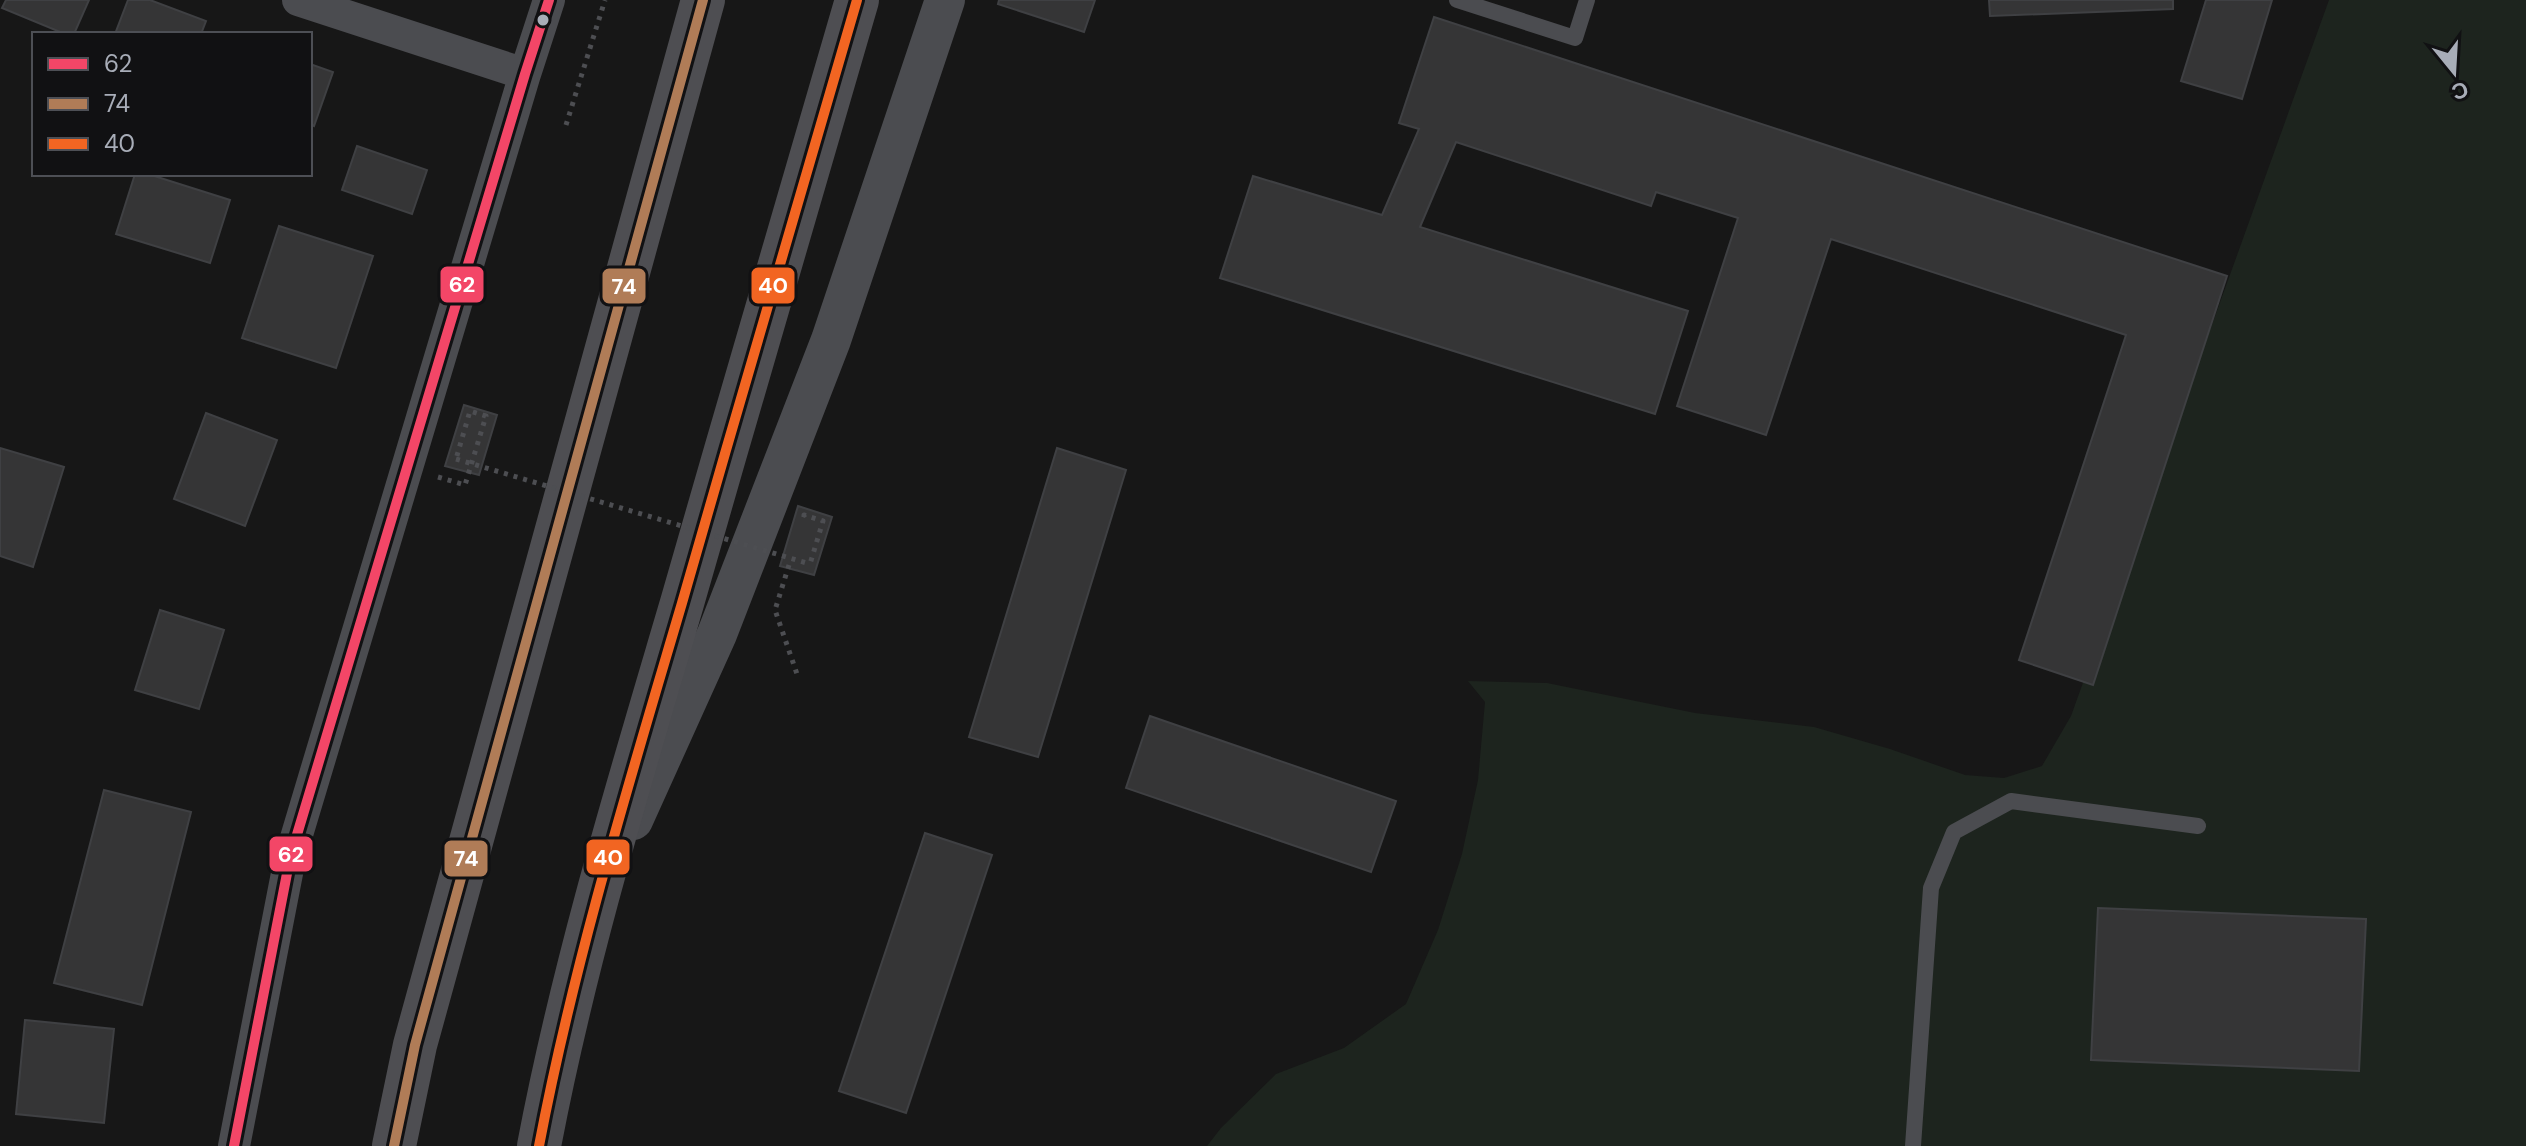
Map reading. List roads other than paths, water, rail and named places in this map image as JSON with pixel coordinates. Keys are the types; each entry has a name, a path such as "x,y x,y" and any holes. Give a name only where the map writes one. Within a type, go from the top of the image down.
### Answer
{"highway":[{"path":"394,1146 415,1045 703,0"},
{"path":"539,1146 592,911 857,0"}],"street":[{"path":"298,0 525,74"},
{"path":"234,1146 290,858 549,0"},
{"path":"592,911 717,634 740,575 831,340 945,0"}],"lane":[{"path":"1457,0 1575,38 1587,0"},
{"path":"1913,1146 1931,888 1954,832 2011,801 2198,826"}]}
